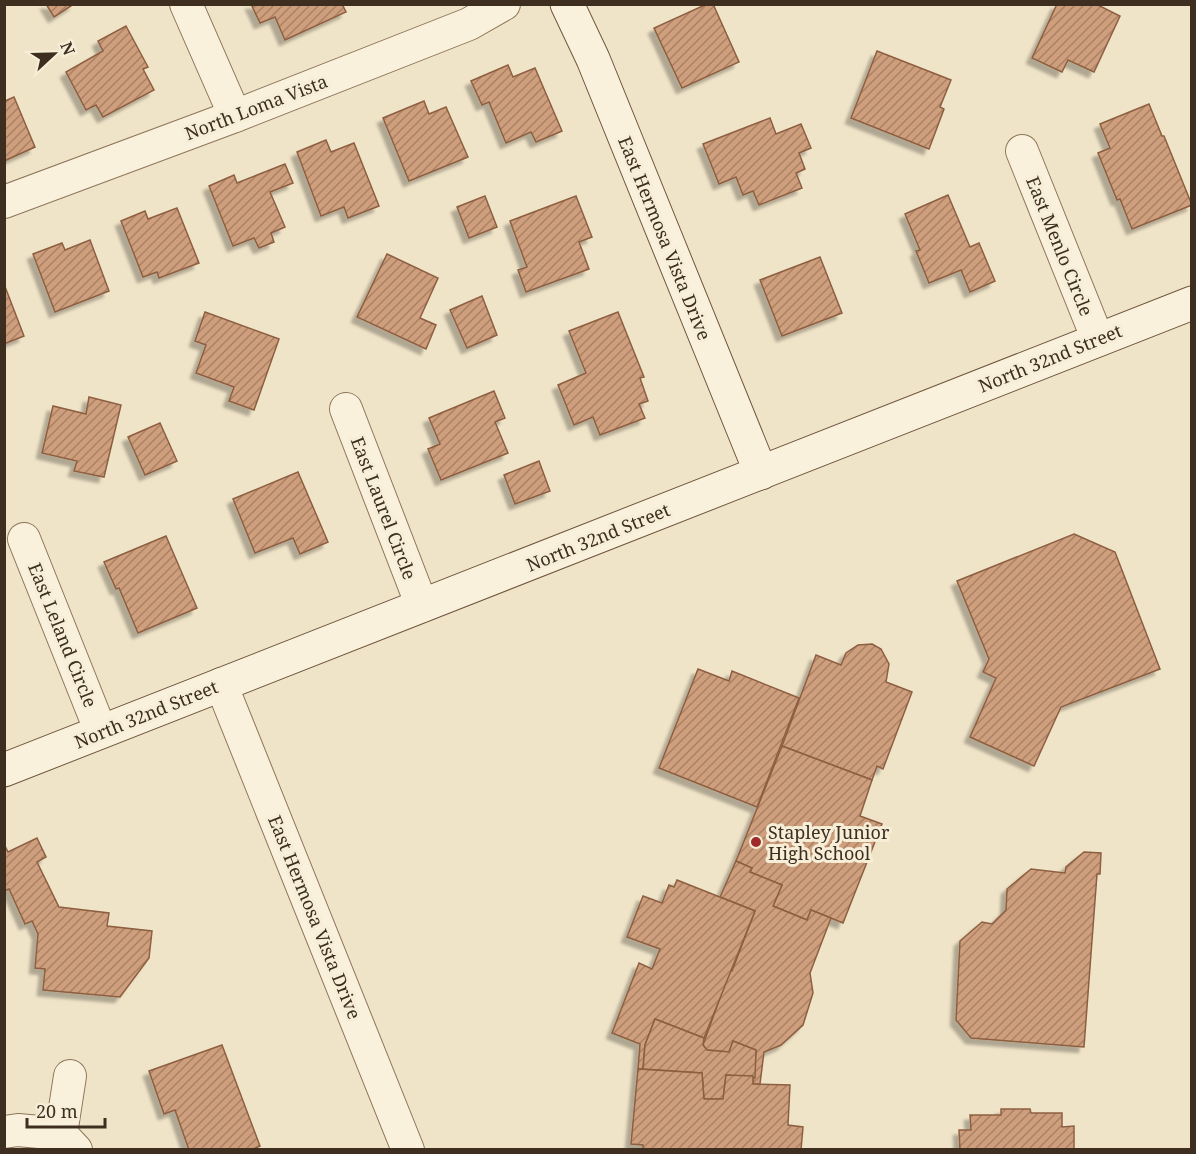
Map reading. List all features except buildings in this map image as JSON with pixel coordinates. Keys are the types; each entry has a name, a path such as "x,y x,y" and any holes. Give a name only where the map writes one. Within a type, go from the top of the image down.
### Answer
{"street":[{"path":"186,4 235,116"},
{"name":"North Loma Vista","path":"4,202 235,116 469,24 504,4"},
{"name":"East Hermosa Vista Drive","path":"567,4 593,59 761,473"},
{"name":"East Menlo Circle","path":"1022,151 1098,340"},
{"name":"North 32nd Street","path":"4,770 1191,303"},
{"name":"East Laurel Circle","path":"346,409 422,606"},
{"name":"East Leland Circle","path":"24,539 102,732"},
{"name":"East Hermosa Vista Drive","path":"221,684 408,1149"},
{"path":"4,1132 18,1130 69,1142 70,1076"}],"place":[{"name":"Stapley Junior High School","path":"756,842"}]}
